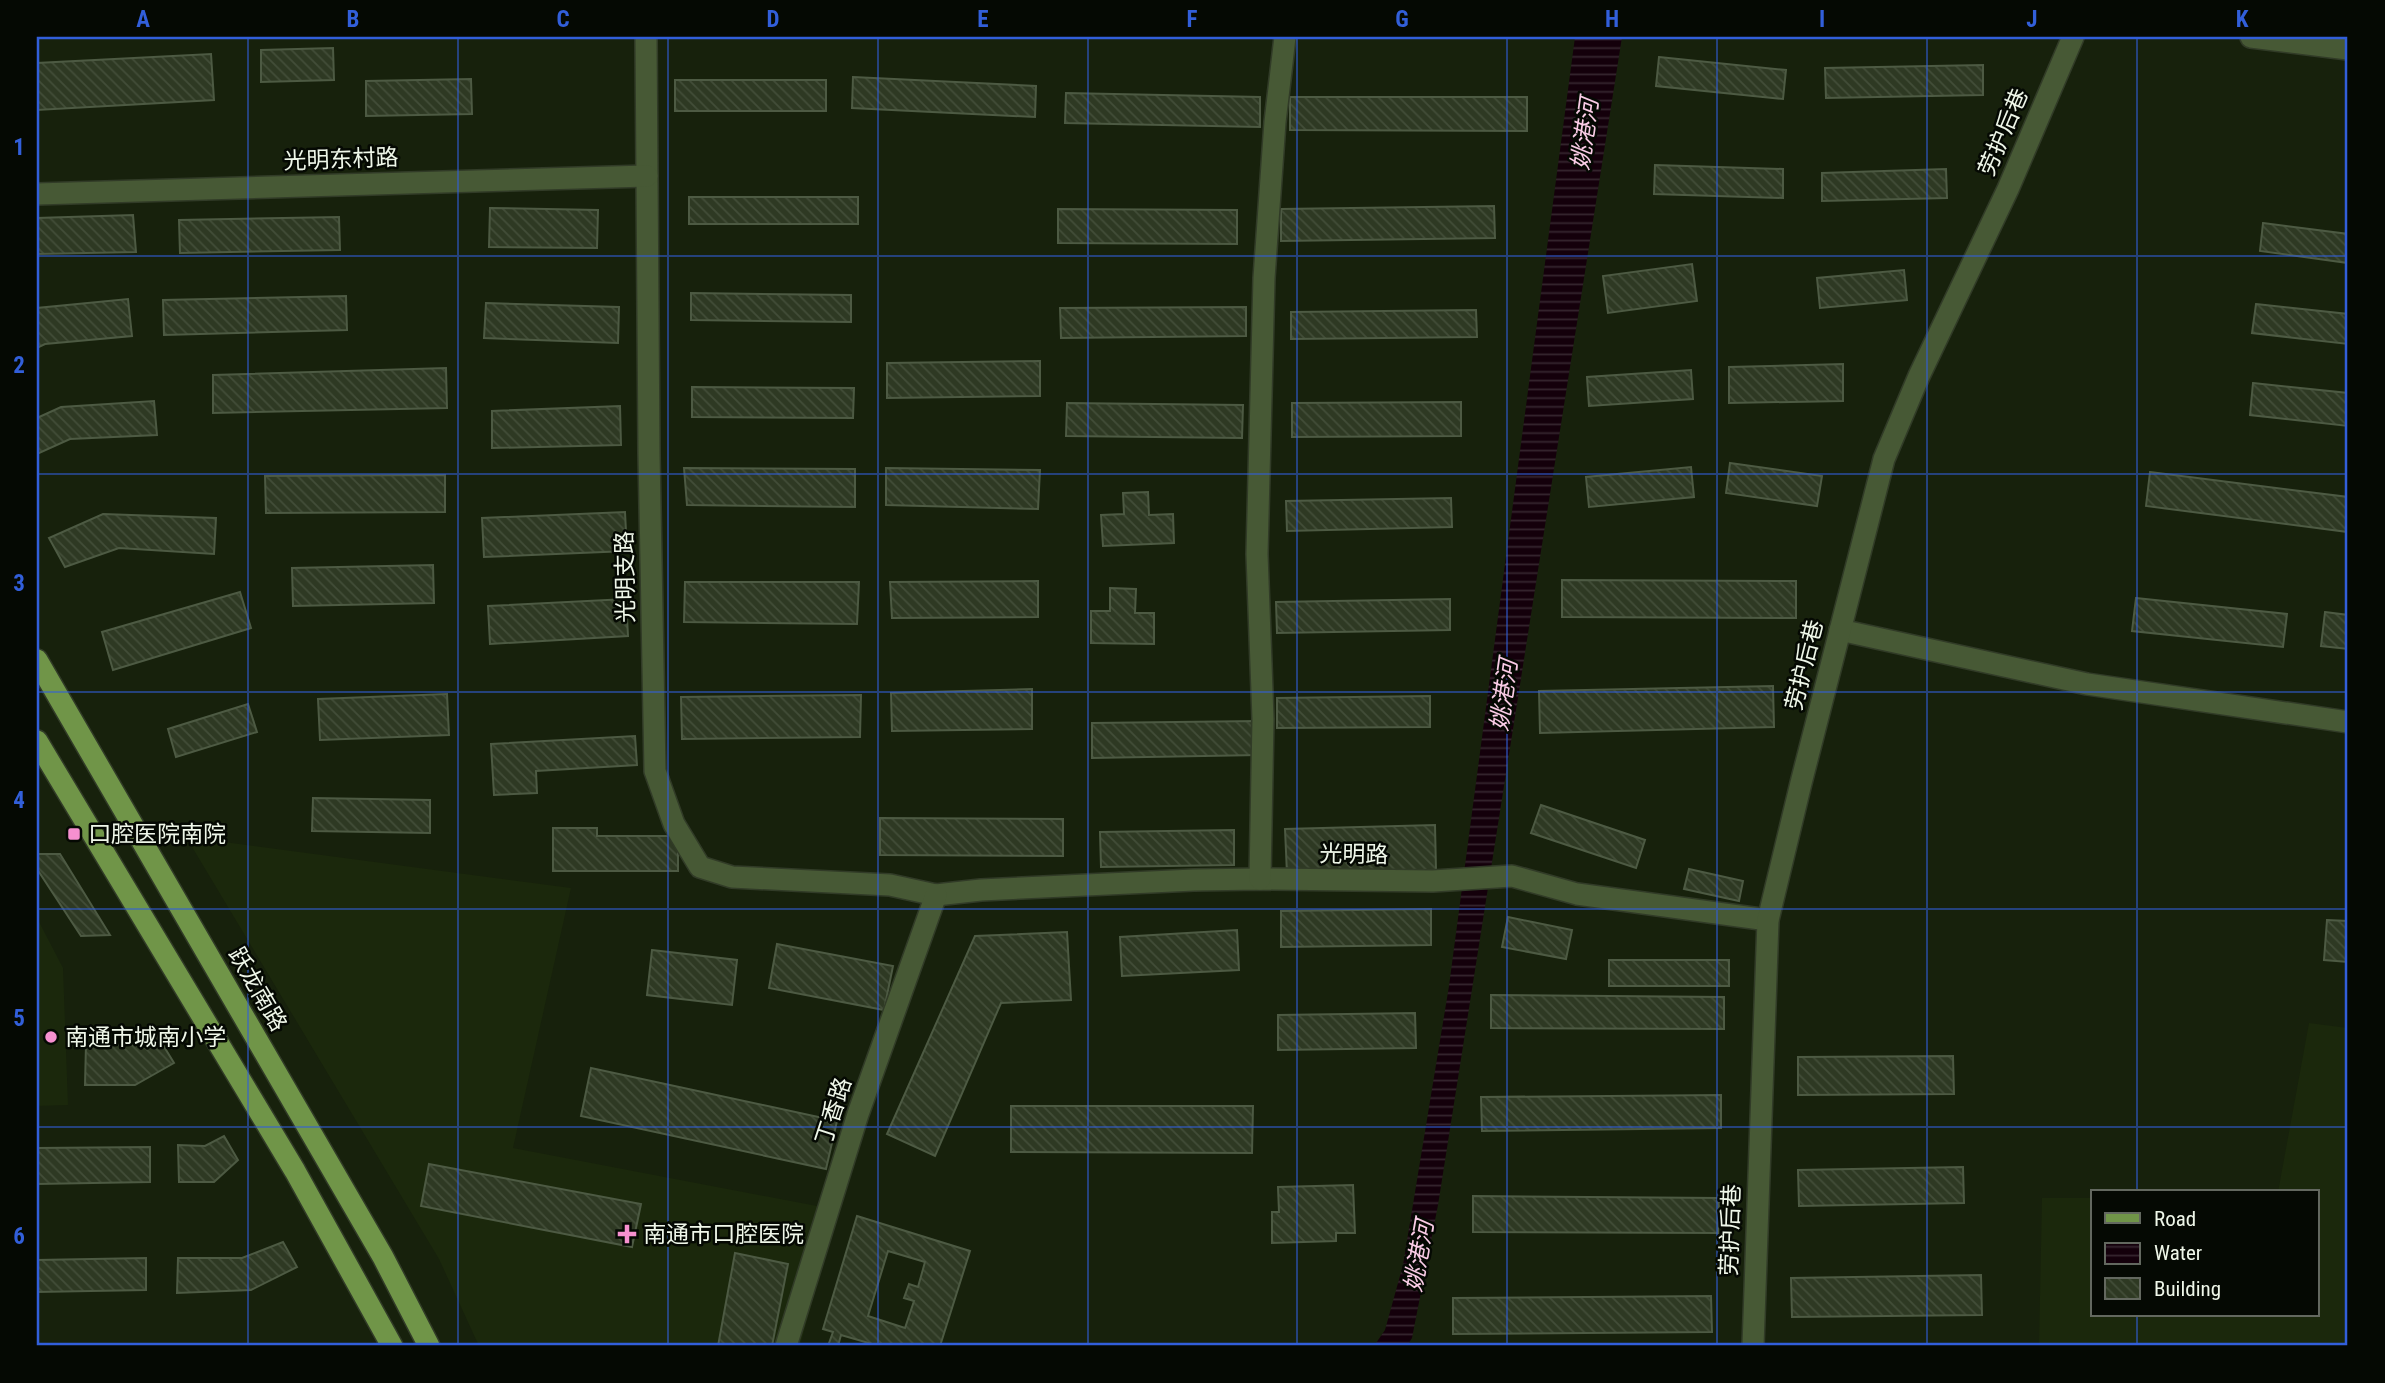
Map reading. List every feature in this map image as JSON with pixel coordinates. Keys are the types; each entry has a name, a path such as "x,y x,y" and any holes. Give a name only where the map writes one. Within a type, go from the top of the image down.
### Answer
{"main road":[{"name":"跃龙南路","path":"37,660 383,1257 429,1346"},
{"path":"37,741 295,1171 392,1346"}],"street":[{"name":"光明支路","path":"646,37 654,771 674,824 700,867 732,877 890,885 936,895"},
{"path":"1260,879 1263,719 1257,554 1264,278 1275,122 1285,37"},
{"name":"劳护后巷","path":"1753,1346 1768,920 1884,459 1919,376 2008,188 2073,37"},
{"path":"2251,37 2348,49"},
{"name":"光明东村路","path":"37,194 647,176"},
{"path":"1840,630 2087,684 2348,722"},
{"name":"光明路","path":"936,895 981,890 1260,879 1447,880 1512,876 1577,894 1768,920"},
{"name":"丁香路","path":"786,1346 858,1114 936,895"}],"shaded area":[{"path":"186,837 571,888 513,1148 838,1210 800,1346 479,1346 439,1259"},
{"name":"南通市城南小学","path":"37,918 63,968 68,1105 37,1106"},
{"path":"2309,1023 2348,1028 2348,1346 2039,1346 2042,1198 2091,1198 2091,1316 2318,1316 2318,1190 2278,1190"}],"water":[{"name":"姚港河","path":"1575,37 1622,37 1438,1205 1412,1338 1407,1346 1374,1346 1385,1330 1403,1265 1449,986"}],"building":[{"path":"333,48 334,80 261,82 261,50"},
{"path":"211,54 214,100 37,110 37,63"},
{"path":"1659,57 1786,70 1783,99 1656,86"},
{"path":"1983,65 1983,95 1826,98 1825,68"},
{"path":"853,77 1036,86 1035,117 852,108"},
{"path":"471,79 472,114 366,116 366,81"},
{"path":"675,80 826,80 826,111 675,111"},
{"path":"1066,93 1260,97 1260,127 1065,123"},
{"path":"1290,97 1527,97 1527,131 1290,130"},
{"path":"1655,165 1783,169 1783,198 1654,194"},
{"path":"1946,169 1947,198 1822,201 1822,173"},
{"path":"689,197 858,197 858,224 689,224"},
{"path":"1494,206 1495,238 1281,241 1281,209"},
{"path":"490,208 598,210 597,248 489,247"},
{"path":"1058,209 1237,210 1237,244 1058,243"},
{"path":"133,215 136,252 37,254 37,218"},
{"path":"339,217 340,250 180,253 179,220"},
{"path":"2263,223 2348,234 2348,263 2260,251"},
{"path":"1692,264 1697,301 1608,313 1603,276"},
{"path":"1904,270 1907,300 1820,308 1817,278"},
{"path":"691,293 851,295 851,322 691,320"},
{"path":"346,296 347,330 164,335 163,300"},
{"path":"128,299 132,336 45,344 37,348 37,308"},
{"path":"486,303 619,307 618,343 484,338"},
{"path":"2256,304 2348,314 2348,344 2252,333"},
{"path":"1246,307 1246,336 1061,338 1060,308"},
{"path":"1476,310 1477,337 1291,339 1291,312"},
{"path":"1040,361 1040,396 887,398 887,363"},
{"path":"1843,364 1843,401 1729,403 1729,367"},
{"path":"446,368 447,408 213,413 213,375"},
{"path":"1691,370 1693,399 1589,406 1587,377"},
{"path":"2253,383 2348,393 2348,426 2250,415"},
{"path":"692,387 854,388 853,418 692,417"},
{"path":"154,401 157,435 70,439 37,454 37,418 61,407"},
{"path":"1461,402 1461,436 1292,437 1292,403"},
{"path":"1067,403 1243,405 1242,438 1066,436"},
{"path":"620,406 621,445 492,448 492,411"},
{"path":"1730,463 1822,476 1817,506 1726,493"},
{"path":"1691,467 1694,497 1589,507 1586,477"},
{"path":"684,468 855,469 855,507 687,505"},
{"path":"886,468 1040,470 1038,509 886,505"},
{"path":"2150,472 2348,497 2348,532 2146,506"},
{"path":"445,475 445,512 266,513 265,476"},
{"path":"1148,492 1149,515 1173,514 1174,543 1103,546 1101,515 1124,514 1123,493"},
{"path":"1451,498 1452,527 1287,531 1286,501"},
{"path":"625,512 627,551 484,557 482,518"},
{"path":"103,514 216,518 214,554 119,548 65,567 49,538"},
{"path":"433,565 434,603 293,606 292,568"},
{"path":"1562,580 1796,581 1796,618 1562,617"},
{"path":"1038,581 1038,617 892,618 890,582"},
{"path":"685,582 859,582 857,624 684,622"},
{"path":"1110,588 1136,589 1135,613 1154,613 1154,644 1091,643 1091,611 1110,611"},
{"path":"240,592 251,628 113,670 102,632"},
{"path":"2136,598 2287,614 2283,647 2132,631"},
{"path":"626,599 628,636 490,644 488,606"},
{"path":"1450,599 1450,630 1277,633 1276,602"},
{"path":"2325,612 2348,615 2348,649 2321,646"},
{"path":"1773,686 1774,727 1540,733 1539,691"},
{"path":"1032,689 1032,729 892,731 891,693"},
{"path":"447,694 449,735 320,740 318,699"},
{"path":"861,695 860,737 682,739 681,697"},
{"path":"1430,696 1430,727 1277,728 1277,698"},
{"path":"248,704 257,732 176,757 168,729"},
{"path":"1258,721 1259,755 1092,758 1092,723"},
{"path":"635,736 637,765 536,771 537,793 494,795 491,744"},
{"path":"313,798 430,800 430,833 312,831"},
{"path":"1541,805 1645,840 1636,868 1531,833"},
{"path":"880,818 1063,819 1063,856 880,855"},
{"path":"1435,825 1436,870 1287,874 1285,829"},
{"path":"553,828 597,828 597,836 678,836 678,871 553,871"},
{"path":"1234,830 1234,865 1101,867 1100,832"},
{"path":"37,854 60,854 110,935 81,936 37,869"},
{"path":"1689,869 1743,881 1739,901 1684,889"},
{"path":"1431,909 1431,945 1281,947 1281,911"},
{"path":"1508,917 1572,930 1566,959 1502,947"},
{"path":"2327,920 2348,921 2348,962 2324,960"},
{"path":"1237,930 1239,970 1122,976 1120,937"},
{"path":"1067,932 1071,1000 1001,1003 935,1156 887,1134 975,936"},
{"path":"777,944 893,966 884,1010 769,988"},
{"path":"652,950 737,960 732,1005 647,995"},
{"path":"1609,960 1729,960 1729,986 1609,986"},
{"path":"1491,995 1724,997 1724,1029 1491,1028"},
{"path":"1415,1013 1416,1048 1278,1050 1278,1015"},
{"path":"155,1032 174,1063 135,1085 85,1085 86,1044 132,1045"},
{"path":"1953,1056 1954,1094 1798,1095 1798,1057"},
{"path":"591,1068 837,1121 826,1169 581,1116"},
{"path":"1721,1095 1721,1128 1482,1131 1481,1097"},
{"path":"1011,1106 1253,1106 1252,1153 1011,1152"},
{"path":"224,1136 238,1160 214,1182 179,1182 178,1145 205,1146"},
{"path":"150,1147 150,1182 37,1184 37,1148"},
{"path":"429,1164 641,1204 632,1247 421,1206"},
{"path":"1963,1167 1964,1203 1799,1206 1798,1170"},
{"path":"1353,1185 1355,1233 1336,1233 1336,1241 1272,1243 1272,1212 1279,1212 1278,1187"},
{"path":"1473,1196 1719,1198 1718,1233 1473,1232"},
{"path":"857,1216 970,1251 940,1346 879,1346 841,1335 838,1346 828,1346 833,1332 823,1329","holes":["888,1251 925,1262 918,1287 909,1284 904,1298 914,1301 905,1328 868,1316"]},
{"path":"283,1242 297,1267 251,1290 177,1293 178,1258 242,1258"},
{"path":"735,1253 788,1264 772,1346 718,1346"},
{"path":"146,1258 146,1290 37,1292 37,1260"},
{"path":"1981,1275 1982,1315 1792,1317 1791,1278"},
{"path":"1711,1296 1712,1332 1453,1334 1453,1298"}],"place":[{"name":"口腔医院南院","path":"74,834"},
{"name":"南通市城南小学","path":"51,1037"},
{"name":"南通市口腔医院","path":"627,1234"}]}
